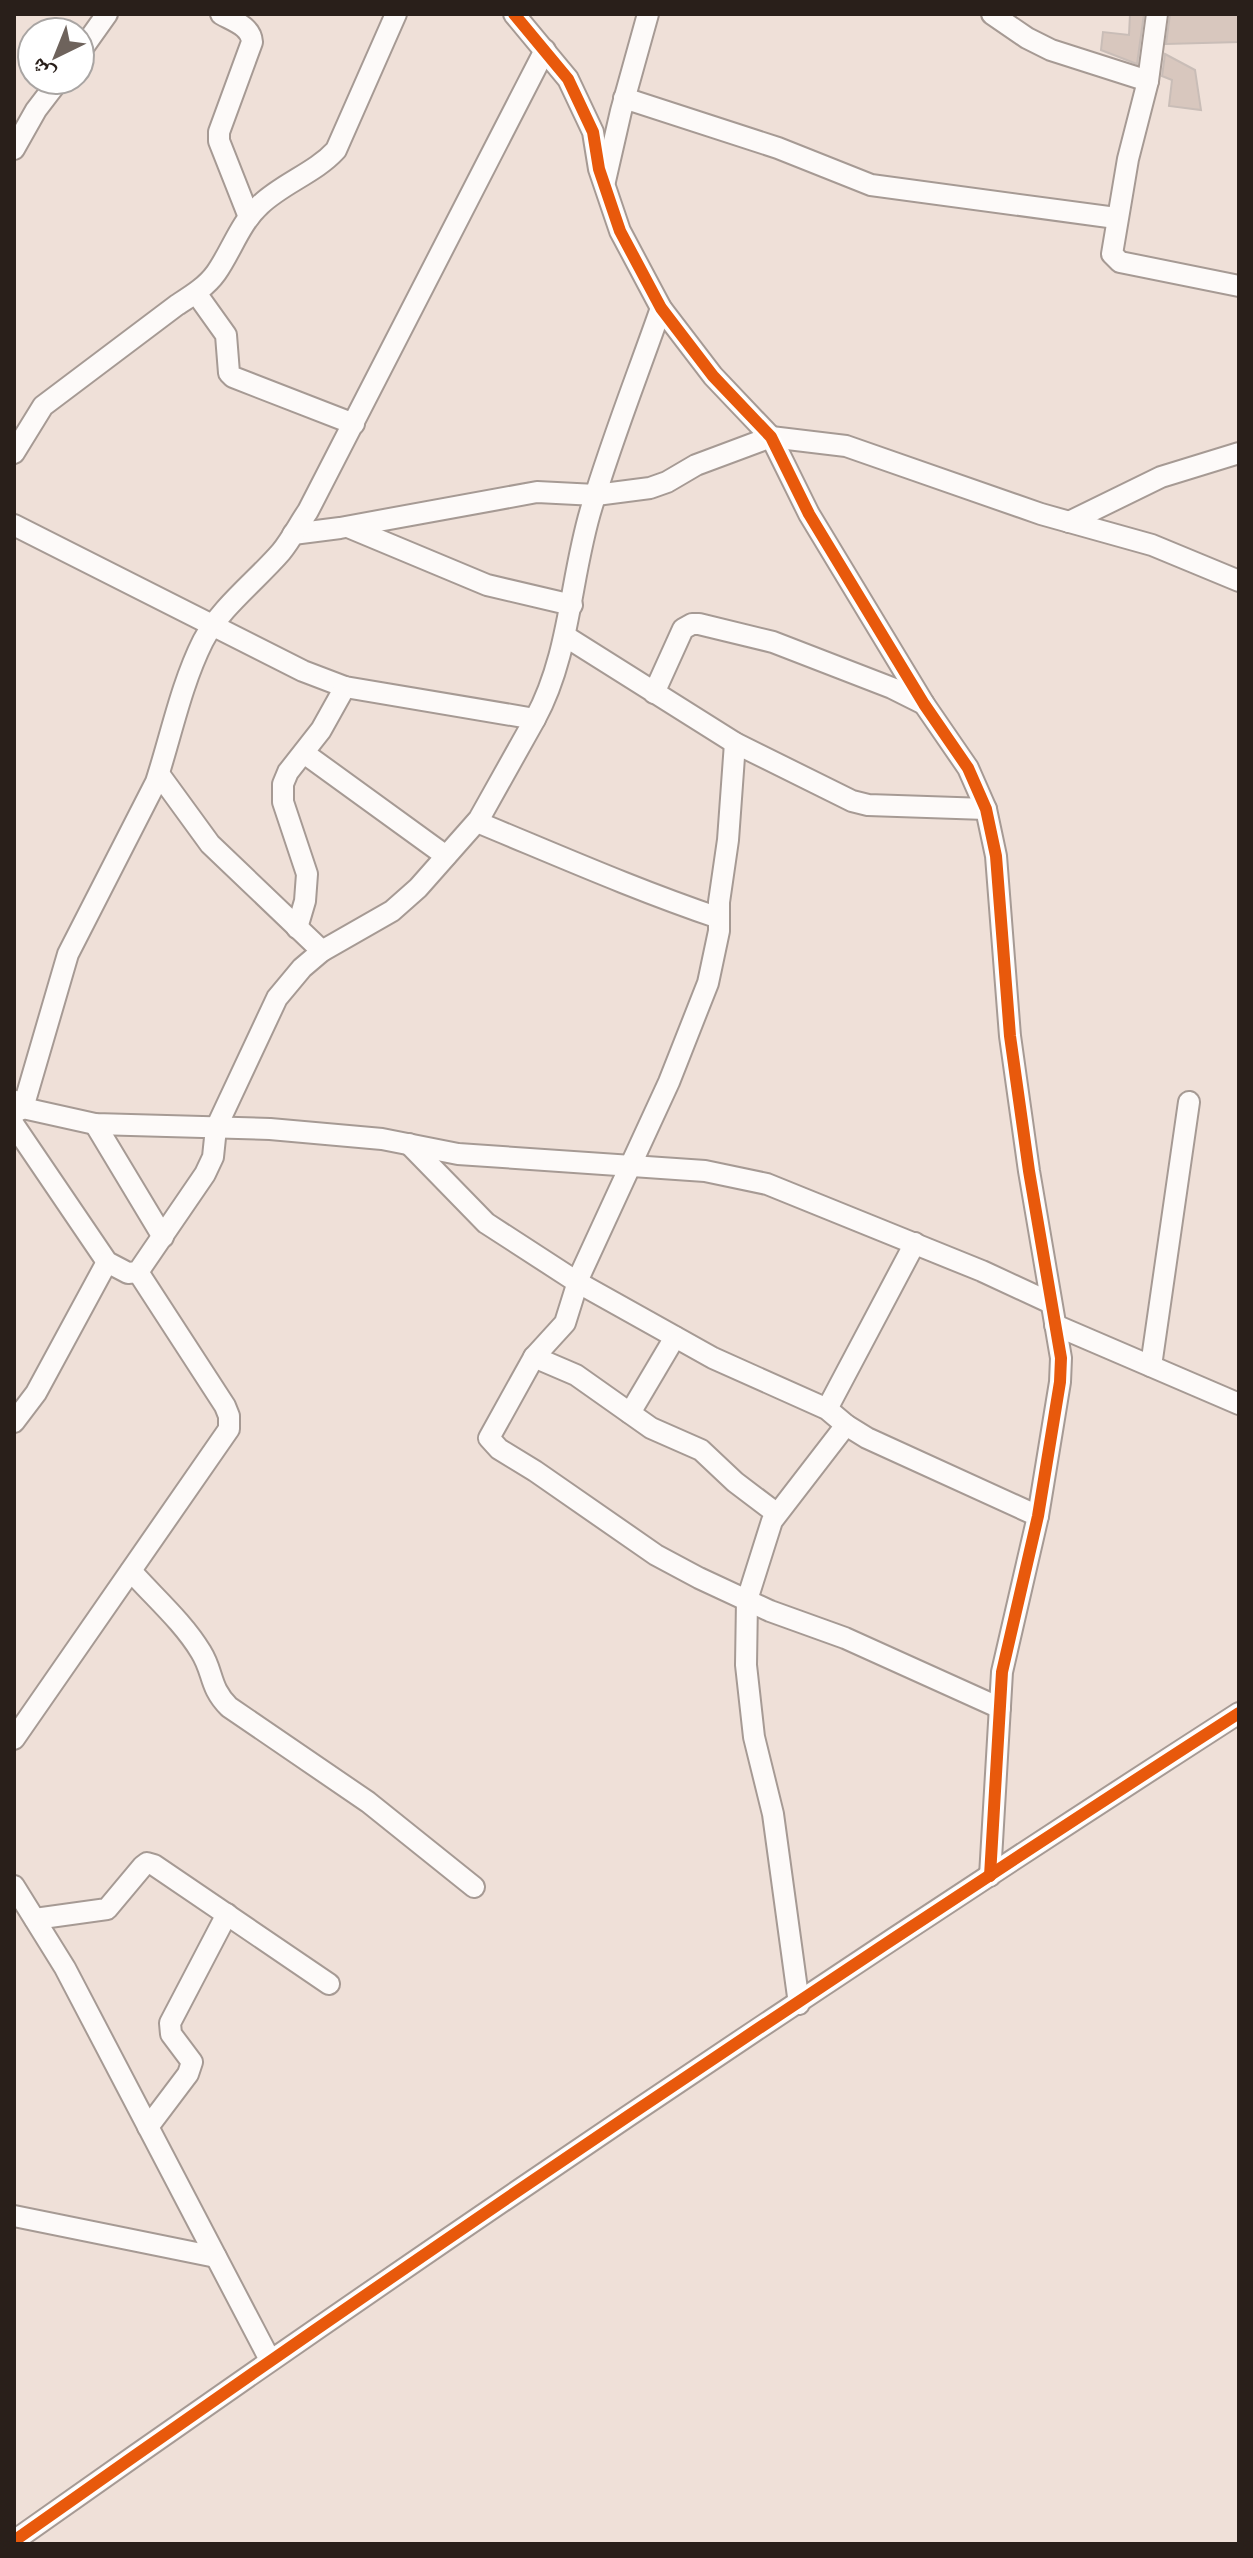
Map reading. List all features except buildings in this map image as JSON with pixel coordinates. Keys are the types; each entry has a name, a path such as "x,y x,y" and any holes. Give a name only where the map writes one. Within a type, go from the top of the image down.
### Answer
{"street":[{"path":"221,14 252,36 219,132 219,141 249,217"},
{"path":"16,441 43,406 196,293 214,276 249,217 271,196 323,165 336,150 396,14"},
{"path":"514,14 568,79 593,132 604,184 620,231 661,308 713,376 771,437 809,514 924,704 968,768 986,809 996,856 1010,1036 1061,1358 1060,1382 1038,1516 1002,1672 990,1876"},
{"path":"604,184 648,14"},
{"path":"992,14 1051,50 1148,81"},
{"path":"1157,14 1148,81 1116,218 1112,254 1120,262 1239,286"},
{"path":"545,50 354,424 293,534 204,641 170,730 167,753 159,774 68,954 16,1111 107,1262 128,1273 138,1272 205,1174 213,1157 216,1128 277,998 302,968 322,951 392,911 418,888 477,822 543,704 565,636 591,507 661,308"},
{"path":"14,149 47,96"},
{"path":"624,98 778,148 871,185 1116,218"},
{"path":"196,293 226,335 229,373 233,377 354,424"},
{"path":"293,534 348,527 537,492 596,495 650,488 696,465 771,437 846,446 1069,522 1152,545 1239,581"},
{"path":"1069,522 1161,477 1239,453"},
{"path":"14,525 303,671 345,687 535,719"},
{"path":"348,527 487,585 572,605"},
{"path":"654,693 683,629 699,624 773,642 892,688 924,704"},
{"path":"565,636 735,743 852,801 868,805 986,809"},
{"path":"297,928 305,901 307,874 283,802 283,784 288,772 321,730 345,687"},
{"path":"735,743 728,840 719,902 719,931 708,983 669,1082 577,1282 565,1323 534,1357 491,1431 490,1442 656,1555 747,1600 845,1638 1000,1708"},
{"path":"304,753 446,856"},
{"path":"159,774 210,844 322,951"},
{"path":"477,822 623,884 719,918"},
{"path":"1151,1366 1189,1102"},
{"path":"16,1111 95,1124 286,1130 382,1139 458,1154 705,1171 767,1184 982,1271 1051,1303"},
{"path":"95,1124 163,1237"},
{"path":"409,1144 486,1223 577,1282 713,1358 827,1409 846,1425 906,1456 1038,1516"},
{"path":"827,1409 915,1243"},
{"path":"14,1422 36,1393 43,1375 107,1262"},
{"path":"14,1739 229,1429 225,1406 138,1272"},
{"path":"1055,1325 1239,1404"},
{"path":"630,1413 675,1337"},
{"path":"534,1357 576,1375 651,1428 701,1450 735,1482 776,1513"},
{"path":"799,2004 773,1814 754,1737 746,1665 747,1600 763,1541 776,1513 846,1425"},
{"path":"131,1571 191,1637 206,1662 212,1686 229,1707 292,1753 368,1802 474,1887"},
{"path":"14,2541 270,2360 990,1876 1239,1713"},
{"path":"35,1919 107,1909 147,1863 329,1984"},
{"path":"14,1886 65,1968 270,2360"},
{"path":"148,2127 188,2074 192,2062 171,2034 170,2023 227,1914"},
{"path":"14,2216 216,2257"}],"cycle path":[{"path":"514,14 568,79 593,132 599,169 620,231 661,308 713,376 771,437 809,514 924,704 968,768 986,809 996,856 1010,1036 1061,1358 1060,1382 1038,1516 1002,1672 990,1876"},
{"path":"14,2541 622,2120 1239,1713"}]}
